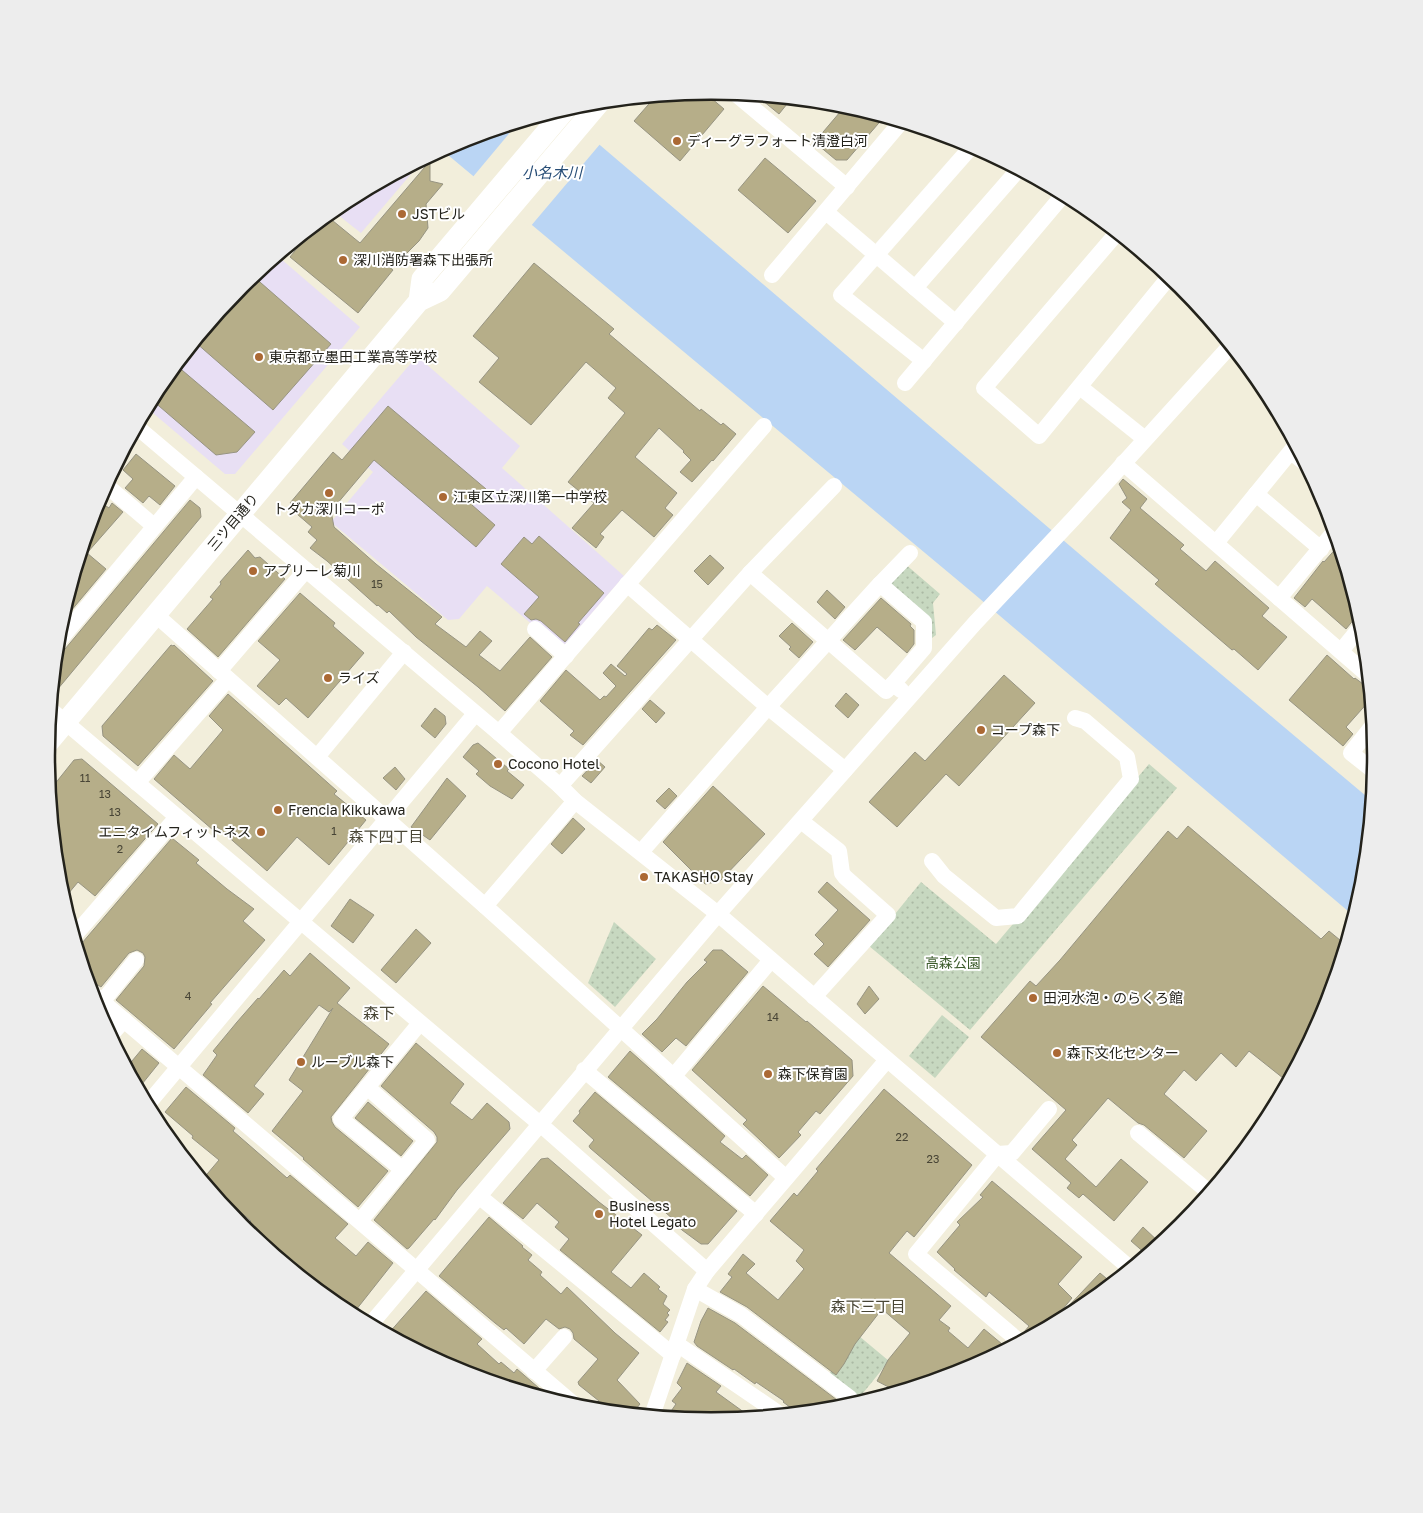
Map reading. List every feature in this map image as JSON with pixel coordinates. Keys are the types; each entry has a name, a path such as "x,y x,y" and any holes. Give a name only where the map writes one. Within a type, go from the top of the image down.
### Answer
{"main road":[{"name":"三ツ目通り","path":"58,716 156,615 419,301 440,290 592,112"},
{"name":"三ツ目通り","path":"419,301 422,279 558,119"}],"street":[{"path":"744,101 847,187"},
{"path":"772,275 897,127"},
{"path":"924,361 841,295 968,152"},
{"path":"915,288 1014,174"},
{"path":"905,383 1059,200"},
{"path":"826,212 956,323"},
{"path":"1113,238 984,388 1039,436 1165,282"},
{"path":"375,1320 718,914 975,623 1074,518 1226,350"},
{"path":"1080,386 1145,439"},
{"path":"499,733 764,426"},
{"path":"142,431 499,733 575,801 718,914 1126,1265"},
{"path":"1216,543 1292,450"},
{"path":"1123,463 1362,670"},
{"path":"67,632 196,477"},
{"path":"560,786 750,573 834,486"},
{"path":"112,490 154,526"},
{"path":"1256,494 1321,549"},
{"path":"1279,598 1330,537"},
{"path":"641,852 768,707 910,553"},
{"path":"138,783 306,570"},
{"path":"750,573 886,691 924,648 924,622 880,584"},
{"path":"627,584 768,707 845,770"},
{"path":"156,615 485,906 786,1178"},
{"path":"536,628 566,656"},
{"path":"1340,652 1356,633"},
{"path":"317,757 404,652"},
{"path":"893,684 910,698"},
{"path":"152,1100 475,714"},
{"path":"58,716 540,1124 707,1270"},
{"path":"1075,718 1085,721 1127,757 1131,779 1018,916 996,918 944,876 932,861 949,870 996,910 1013,909 1122,779 1120,761 1080,727 1075,718"},
{"path":"1367,732 1351,753 1368,766"},
{"path":"485,906 575,801"},
{"path":"78,931 177,818"},
{"path":"801,821 838,851 842,873 845,877 888,915 814,997"},
{"path":"100,994 136,960"},
{"path":"673,1077 771,960"},
{"path":"103,1002 563,1396"},
{"path":"115,1030 124,1020"},
{"path":"403,1170 341,1118 420,1023"},
{"path":"654,1410 695,1289 707,1270 887,1060"},
{"path":"584,1070 756,1214"},
{"path":"360,1221 427,1140 367,1087"},
{"path":"1015,1338 916,1254 998,1154 1012,1153 1049,1109"},
{"path":"1138,1133 1205,1189"},
{"path":"480,1197 675,1350 773,1410"},
{"path":"695,1289 742,1314 850,1398"},
{"path":"534,1371 564,1337"}],"shaded area":[{"path":"412,173 361,233 340,216 383,188"},
{"name":"東京都立墨田工業高等学校","path":"282,260 360,327 235,474 225,474 153,413 191,357 218,324 247,292"},
{"name":"江東区立深川第一中学校","path":"417,356 520,446 502,468 624,576 561,649 487,586 459,619 448,620 331,522 373,472 342,444"}],"green space":[{"path":"904,563 940,594 933,603 936,635 928,641 885,583"},
{"name":"高森公園","path":"1149,764 1177,788 970,1030 869,946 921,882 996,944"},
{"path":"614,922 656,959 615,1007 588,983"},
{"path":"942,1015 969,1037 935,1078 909,1056"},
{"path":"859,1336 889,1361 861,1395 857,1396 829,1374"}],"water":[{"name":"小名木川","path":"567,117 1367,797 1362,842 1349,912 973,593 448,155 500,135"}],"pier":[{"path":"569,116 601,143 530,227 472,178 511,132 542,122"}],"building":[{"name":"ディーグラフォート清澄白河","path":"713,100 724,109 680,161 634,121 650,103"},
{"path":"765,102 786,105 779,114"},
{"path":"839,113 880,122 847,160 836,160 818,145 818,138"},
{"path":"765,158 816,201 788,233 738,190"},
{"path":"430,164 430,181 443,184 426,204 428,228 419,241 405,255 384,263 393,270 358,313 290,257 297,248 333,221 360,243 426,166"},
{"path":"534,263 614,329 609,334 700,411 701,409 721,425 723,423 736,434 692,482 680,472 691,460 659,428 635,457 677,493 665,508 673,515 654,537 622,510 600,534 604,537 596,548 572,528 594,503 568,482 625,413 608,398 616,388 586,362 531,425 479,382 499,358 473,336"},
{"path":"259,281 331,344 273,410 200,346 247,292"},
{"path":"182,370 255,432 237,452 216,455 158,405"},
{"path":"388,406 486,489 472,505 495,525 476,547 374,460 331,511 334,527 376,564 442,617 435,624 466,647 480,631 492,641 479,655 500,671 530,637 552,657 505,711 416,637 389,611 387,613 377,606 310,548 317,540 308,532 312,527 297,514 299,511 290,503 333,452 342,460"},
{"path":"136,454 175,486 160,505 149,496 143,503 125,488 133,479 123,470"},
{"path":"1123,479 1147,499 1140,508 1184,545 1180,549 1206,571 1215,561 1269,608 1262,616 1287,637 1258,670 1155,584 1159,580 1110,538 1131,510 1122,502 1127,498 1119,484"},
{"path":"190,500 200,508 201,517 59,687 65,649"},
{"path":"112,503 123,512 88,552 105,505 109,508"},
{"path":"539,536 604,593 578,623 580,624 565,642 541,621 531,620 524,614 539,597 501,564 524,537 532,544"},
{"path":"248,550 255,558 260,557 285,579 218,657 187,629 213,599 210,597 221,584 220,582"},
{"path":"1335,550 1346,587 1353,620 1346,629 1312,599 1305,607 1294,598"},
{"path":"87,553 106,569 72,610"},
{"path":"710,555 724,568 708,585 694,571"},
{"path":"827,590 845,607 835,619 817,602"},
{"path":"300,593 335,623 333,626 364,653 308,718 286,698 279,705 257,686 280,660 258,641"},
{"path":"881,598 911,624 910,626 914,630 914,644 907,653 877,627 855,650 843,640"},
{"path":"792,623 813,642 799,658 779,636"},
{"path":"657,625 676,640 583,745 570,735 574,731 540,701 566,670 600,700 604,696 606,697 616,686 603,673 611,664 625,676 627,674 617,666 649,628 652,630"},
{"path":"171,645 174,645 213,681 138,766 103,736 102,726"},
{"path":"1327,655 1354,679 1364,684 1366,705 1346,727 1353,734 1343,746 1289,700"},
{"name":"コープ森下","path":"1004,675 1035,703 959,786 946,774 897,827 869,802 915,752 925,761"},
{"path":"846,693 859,705 848,718 835,706"},
{"path":"228,694 337,791 334,794 366,820 329,865 297,837 267,871 216,826 213,830 154,779 174,755 190,769 223,730 209,716"},
{"path":"650,700 665,713 656,723 642,709"},
{"path":"435,708 445,716 446,724 435,738 421,726"},
{"path":"478,743 509,769 507,771 524,785 512,799 490,786 476,774 479,771 463,757 473,745"},
{"path":"82,759 158,824 95,896 78,882 70,892 61,842 56,783 74,760"},
{"path":"597,760 605,767 591,783 582,776"},
{"path":"395,767 405,779 396,790 383,778"},
{"path":"447,778 466,796 430,840 411,827"},
{"path":"713,786 765,834 720,881 705,884 663,842"},
{"path":"669,788 677,796 665,809 656,801"},
{"path":"573,818 585,829 562,854 551,844"},
{"path":"1188,826 1321,939 1329,931 1341,941 1318,1008 1283,1078 1249,1051 1236,1067 1221,1053 1196,1081 1184,1070 1164,1094 1207,1131 1184,1158 1108,1098 1072,1140 1077,1145 1065,1159 1096,1187 1121,1159 1148,1182 1114,1221 1083,1194 1079,1198 1067,1188 1071,1183 1032,1149 1066,1110 981,1037 1030,981 1036,986 1060,960 1168,831 1177,839"},
{"path":"172,838 199,860 196,863 254,909 243,921 265,940 210,1003 212,1004 174,1049 116,1000 144,966 145,957 143,953 137,950 129,953 101,987 96,984 82,943"},
{"path":"827,882 870,920 828,967 814,954 824,944 815,935 838,910 818,892"},
{"path":"350,899 374,915 353,943 331,926"},
{"path":"416,929 431,943 396,983 381,970"},
{"path":"713,950 722,950 748,972 686,1046 676,1038 662,1052 642,1034 707,962 704,960"},
{"path":"310,953 350,988 337,1003 389,1044 331,1117 335,1127 388,1171 358,1207 272,1131 303,1091 289,1080 333,1008 329,1012 319,1005 254,1086 264,1094 248,1113 203,1075 217,1055 213,1051 258,998 284,970 290,976"},
{"path":"763,986 852,1060 853,1076 820,1114 816,1111 798,1132 801,1135 779,1158 743,1124 747,1120 692,1070"},
{"path":"869,986 879,999 865,1014 857,1004"},
{"path":"416,1043 464,1084 450,1103 472,1120 487,1103 509,1122 510,1129 457,1190 435,1220 407,1249 374,1220 437,1142 434,1132 381,1086"},
{"path":"142,1049 159,1063 142,1084 131,1062"},
{"path":"630,1051 725,1136 720,1142 742,1159 746,1155 768,1175 750,1196 608,1077"},
{"path":"186,1087 235,1128 233,1131 287,1178 290,1175 348,1224 335,1238 356,1256 368,1242 393,1263 357,1308 312,1277 249,1223 251,1221 233,1205 206,1175 219,1160 165,1112"},
{"path":"884,1089 972,1165 914,1237 907,1231 889,1253 951,1306 939,1320 950,1328 948,1331 968,1348 984,1329 1003,1345 963,1363 890,1388 877,1381 888,1360 910,1333 882,1309 855,1344 836,1375 747,1307 720,1292 732,1277 728,1274 743,1254 755,1264 746,1273 778,1300 804,1269 796,1261 804,1250 770,1221 794,1193 797,1196 818,1171 816,1169"},
{"path":"595,1092 737,1211 708,1244 701,1244 682,1230 672,1221 673,1219 590,1148 589,1146 594,1140 573,1121"},
{"path":"368,1102 413,1141 401,1156 355,1118"},
{"path":"548,1158 599,1202 642,1235 611,1272 631,1288 644,1273 660,1287 658,1289 667,1296 663,1304 670,1310 665,1320 668,1322 660,1332 560,1250 569,1239 555,1227 559,1222 537,1203 523,1219 503,1203 541,1159"},
{"path":"992,1181 1082,1257 1058,1284 1072,1298 1060,1312 1025,1333 1029,1326 989,1292 986,1297 954,1270 937,1252 960,1225 957,1222 983,1197 980,1195"},
{"path":"489,1217 532,1255 528,1260 542,1272 540,1275 561,1294 567,1287 639,1353 617,1380 640,1404 637,1408 598,1402 599,1401 579,1385 578,1382 598,1359 574,1339 570,1329 565,1327 559,1329 546,1319 524,1344 506,1328 504,1330 495,1323 439,1276"},
{"path":"1143,1227 1156,1239 1143,1251 1131,1241"},
{"path":"1100,1273 1108,1279 1076,1302 1067,1308"},
{"path":"426,1291 482,1339 477,1344 499,1364 501,1362 514,1373 517,1369 543,1391 460,1363 392,1330"},
{"path":"708,1308 735,1323 838,1400 791,1408 756,1382 755,1384 697,1346 694,1342 701,1321"},
{"path":"687,1363 721,1386 716,1392 744,1412 670,1412 676,1404 672,1401 682,1388 677,1383"}],"place":[{"name":"ディーグラフォート清澄白河","path":"677,141"},
{"name":"JSTビル","path":"402,214"},
{"name":"深川消防署森下出張所","path":"343,260"},
{"name":"東京都立墨田工業高等学校","path":"259,357"},
{"name":"トダカ深川コーポ","path":"329,493"},
{"name":"江東区立深川第一中学校","path":"443,497"},
{"name":"アプリーレ菊川","path":"253,571"},
{"name":"ライズ","path":"328,678"},
{"name":"コープ森下","path":"981,730"},
{"name":"Cocono Hotel","path":"498,764"},
{"name":"Frencia Kikukawa","path":"278,810"},
{"name":"エニタイムフィットネス","path":"261,832"},
{"name":"TAKASHO Stay","path":"644,877"},
{"name":"田河水泡・のらくろ館","path":"1033,998"},
{"name":"森下文化センター","path":"1057,1053"},
{"name":"ルーブル森下","path":"301,1062"},
{"name":"森下保育園","path":"768,1074"},
{"name":"Business Hotel Legato","path":"599,1214"}],"district":[{"name":"森下四丁目","path":"386,837"},
{"name":"森下","path":"379,1013"},
{"name":"森下三丁目","path":"868,1307"}]}
